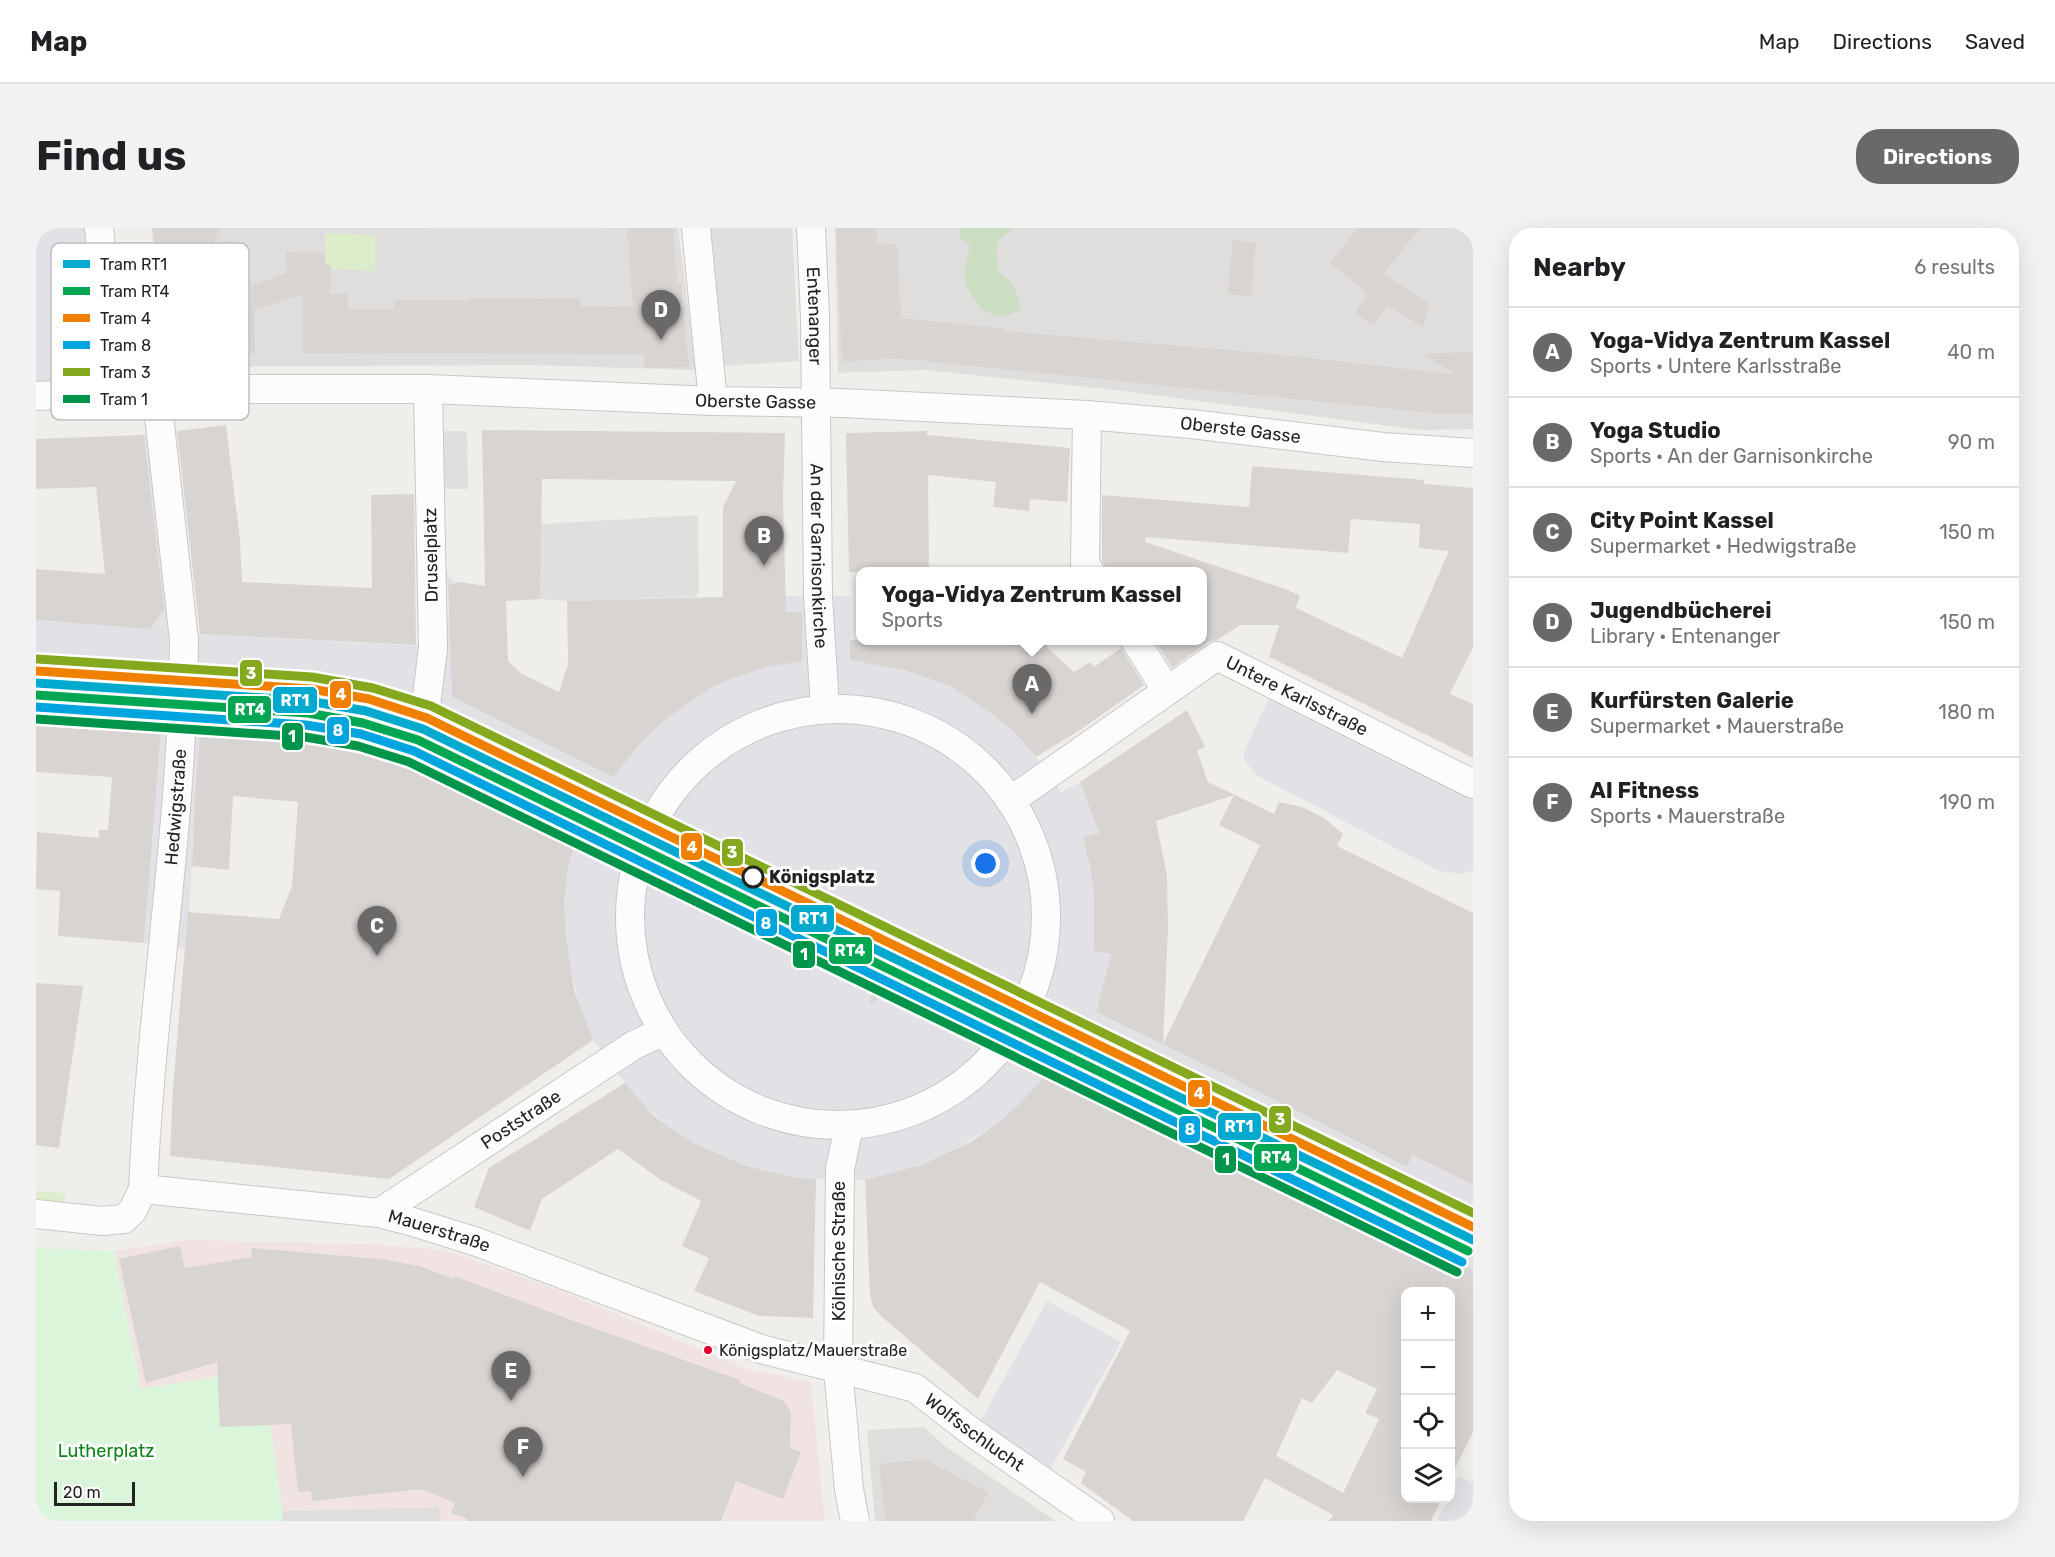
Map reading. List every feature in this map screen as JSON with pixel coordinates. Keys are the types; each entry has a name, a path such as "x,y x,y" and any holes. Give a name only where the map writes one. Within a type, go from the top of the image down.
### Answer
{"street":[{"path":"99,228 101,243"},
{"path":"696,228 713,402"},
{"name":"Entenanger","path":"811,228 815,316 815,404"},
{"name":"Oberste Gasse","path":"249,389 428,389 713,402 842,403 1087,415 1191,424 1383,447 1473,453"},
{"name":"Druselplatz","path":"424,722 433,648 428,389"},
{"name":"Oberste Gasse","path":"36,396 51,395"},
{"name":"An der Garnisonkirche","path":"815,404 818,596 825,708"},
{"path":"1087,415 1085,564 1087,567"},
{"name":"Hedwigstraße","path":"143,1189 161,960 183,731 184,640 159,420"},
{"path":"1138,645 1167,691"},
{"name":"Untere Karlsstraße","path":"1010,801 1216,656 1473,784"},
{"path":"36,676 327,694 375,704 424,722 1025,1012 1473,1232"},
{"path":"825,708 885,711 924,727 962,752 993,777 1010,801 1033,844 1045,895 1045,939 1040,976 1022,1020 1004,1043 976,1074 944,1096 909,1114 849,1126 806,1123 764,1112 725,1092 691,1065 664,1031 646,997 637,969 630,921 632,882 648,830 664,801 679,781 700,759 724,741 750,727 778,716 807,709 825,708"},
{"name":"Poststraße","path":"379,1213 634,1045 664,1031"},
{"name":"Kölnische Straße","path":"849,1126 840,1169 838,1369 849,1489 855,1521"},
{"path":"36,1214 102,1221 124,1219 133,1210 143,1189"},
{"name":"Mauerstraße","path":"143,1189 379,1213 477,1242 760,1349 838,1369"},
{"name":"Wolfsschlucht","path":"838,1369 915,1388 974,1433 1100,1521"}],"shaded area":[{"path":"36,228 99,228 101,243 51,243 51,395 36,396"},
{"path":"152,228 678,228 696,370 529,365 249,367 249,243 153,243"},
{"path":"428,228 604,228 606,272 429,274"},
{"path":"707,228 792,228 799,361 722,366"},
{"path":"835,228 1473,228 1473,429 1421,430 1115,390 925,370 838,373"},
{"name":"Königsplatz","path":"176,431 198,634 422,646 439,559 454,583 445,589 445,611 451,618 452,697 613,776 645,738 665,720 709,689 766,667 802,660 802,612 786,612 785,596 850,596 850,659 904,670 950,686 988,711 1014,732 1050,774 1061,793 1080,782 1099,833 1083,838 1094,895 1094,951 1111,954 1096,1012 1407,1167 1412,1155 1473,1185 1473,1270 1228,1144 1055,1061 1037,1085 994,1126 946,1155 893,1174 865,1180 840,1181 793,1177 746,1166 696,1144 670,1128 638,1100 593,1040 582,1015 569,964 564,903 568,868 576,835 508,794 397,754 304,742 200,734 186,949 144,943 161,731 36,723 36,620 150,629 157,620 138,435"},
{"path":"437,431 467,431 468,489 437,489"},
{"path":"698,515 699,592 696,597 567,601 540,599 541,524"},
{"path":"1275,685 1473,784 1473,870 1462,874 1439,871 1256,775 1243,758"},
{"path":"187,1240 368,1244 444,1250 559,1290 747,1369 811,1382 825,1521 441,1521 439,1507 282,1511 263,1369 141,1389 114,1251"},
{"path":"1047,1301 1121,1342 1044,1481 974,1433"},
{"path":"924,1427 946,1447 1056,1521 875,1521 867,1430"},
{"path":"1459,1476 1473,1483 1473,1521 1437,1521 1446,1503 1455,1503 1455,1485"},
{"path":"439,1507 441,1521 283,1521 282,1511"}],"green space":[{"path":"960,228 1014,228 1002,238 996,250 997,270 1014,287 1018,296 1020,309 1013,314 998,316 991,314 974,299 965,281 970,246 960,237"},
{"path":"325,233 375,235 375,271 331,269 331,265 325,265"},
{"path":"36,1191 65,1193 64,1202 36,1199"},
{"name":"Lutherplatz","path":"36,1248 114,1251 141,1389 263,1369 283,1521 36,1521"}],"building":[{"path":"152,228 220,228 213,243 154,243"},
{"path":"627,228 673,228 677,284 681,284 689,367 644,368 644,354 303,353 303,294 254,310 255,353 249,353 249,287 287,273 286,252 325,253 325,265 331,265 330,294 348,294 348,309 394,309 395,300 468,300 468,298 580,299 580,306 633,307"},
{"path":"836,228 876,228 877,245 897,244 901,318 1005,329 1005,331 1294,356 1457,375 1422,354 1473,352 1473,413 1443,414 925,360 881,358 881,360 842,361"},
{"path":"1358,228 1420,228 1383,274 1429,304 1423,327 1387,305 1374,325 1355,313 1368,293 1330,263"},
{"path":"1233,240 1256,243 1251,296 1228,294"},
{"path":"226,425 240,541 242,582 372,588 371,495 414,494 416,645 200,634 177,431"},
{"path":"482,430 785,433 783,495 786,612 802,612 802,661 766,667 709,689 665,720 645,738 613,777 452,697 448,585 460,582 485,586","holes":["542,479 736,481 723,507 723,597 567,601 568,664 559,692 522,674 508,661 506,601 540,599"]},
{"path":"927,431 927,435 1070,448 1067,502 1030,499 1029,511 993,507 996,482 928,475 929,567 856,567 856,572 849,572 846,433"},
{"path":"144,435 164,610 150,629 36,620 36,569 105,574 96,487 36,489 36,439"},
{"path":"1252,466 1424,480 1424,484 1473,488 1473,647 1450,694 1473,704 1473,758 1269,657 1279,625 1240,625 1217,640 1207,643 1207,567 1104,567 1102,559 1102,495 1249,507","holes":["1351,519 1420,524 1419,548 1449,551 1402,658 1296,608 1300,596 1288,590 1145,542 1146,537 1348,553"]},
{"path":"850,640 856,640 856,645 1047,645 1074,672 1090,662 1094,667 1121,648 1144,685 1080,730 1036,757 1014,732 988,711 950,686 904,670 850,660"},
{"path":"1158,645 1204,645 1172,668"},
{"path":"1187,710 1205,747 1197,751 1208,782 1274,814 1279,802 1302,807 1324,818 1343,834 1337,846 1473,913 1473,1185 1412,1155 1407,1167 1096,1012 1111,954 1094,951 1094,895 1083,837 1099,833 1080,782","holes":["1234,795 1219,825 1260,845 1163,1044 1168,928 1167,876 1156,821"]},
{"path":"36,723 161,731 144,943 58,936 60,891 36,889 37,832 99,838 99,830 108,830 112,777 36,772"},
{"path":"200,734 304,742 397,754 508,794 576,835 568,868 564,903 566,937 574,990 593,1040 389,1179 170,1156 173,1088 188,912 279,919 292,886 298,802 233,796 229,870 192,866"},
{"path":"874,961 912,976 870,1004"},
{"path":"36,983 83,986 59,1148 36,1145"},
{"path":"1055,1061 1228,1144 1473,1270 1473,1432 1455,1469 1455,1287 1401,1287 1401,1503 1440,1503 1431,1521 1329,1521 1333,1515 1265,1478 1243,1521 1133,1521 1081,1483 1086,1472 1063,1459 1130,1331 1040,1282 978,1399 881,1316 873,1307 870,1295 865,1180 921,1165 969,1143 1016,1107","holes":["1337,1370 1377,1389 1365,1413 1379,1419 1343,1493 1276,1456 1302,1398 1312,1403"]},
{"path":"625,1083 653,1115 696,1144 746,1166 793,1177 816,1179 813,1318 759,1316 694,1291 709,1258 682,1246 701,1201 661,1180 618,1149 542,1199 530,1231 474,1207 489,1168"},
{"path":"180,1246 185,1268 252,1257 251,1248 380,1259 419,1266 454,1279 454,1276 740,1380 739,1383 784,1401 791,1412 790,1448 801,1452 783,1499 736,1481 721,1521 467,1521 466,1518 451,1513 455,1503 421,1489 312,1501 311,1491 298,1492 291,1424 220,1427 217,1362 146,1383 119,1259"},
{"path":"926,1460 988,1492 973,1521 885,1521 879,1464"}],"tram line":[{"name":"3","path":"37,659 312,677 373,688 431,706 1473,1213"},
{"path":"36,666 46,667"},
{"name":"4","path":"37,671 311,689 369,699 427,718 1473,1227"},
{"name":"RT1","path":"36,683 309,701 366,711 423,729 1473,1240"},
{"name":"RT4","path":"36,695 308,713 363,723 418,740 1468,1251"},
{"name":"8","path":"36,707 306,725 361,734 414,751 1462,1262"},
{"name":"1","path":"36,719 305,737 358,746 409,762 1457,1272"}],"place":[{"name":"Jugendbücherei","path":"661,340"},
{"name":"Yoga Studio","path":"764,566"},
{"name":"Yoga-Vidya Zentrum Kassel","path":"1032,714"},
{"name":"Königsplatz","path":"753,877"},
{"name":"City Point Kassel","path":"377,956"},
{"name":"Königsplatz/Mauerstraße","path":"708,1350"},
{"name":"Kurfürsten Galerie","path":"511,1401"},
{"name":"AI Fitness","path":"523,1477"}]}
